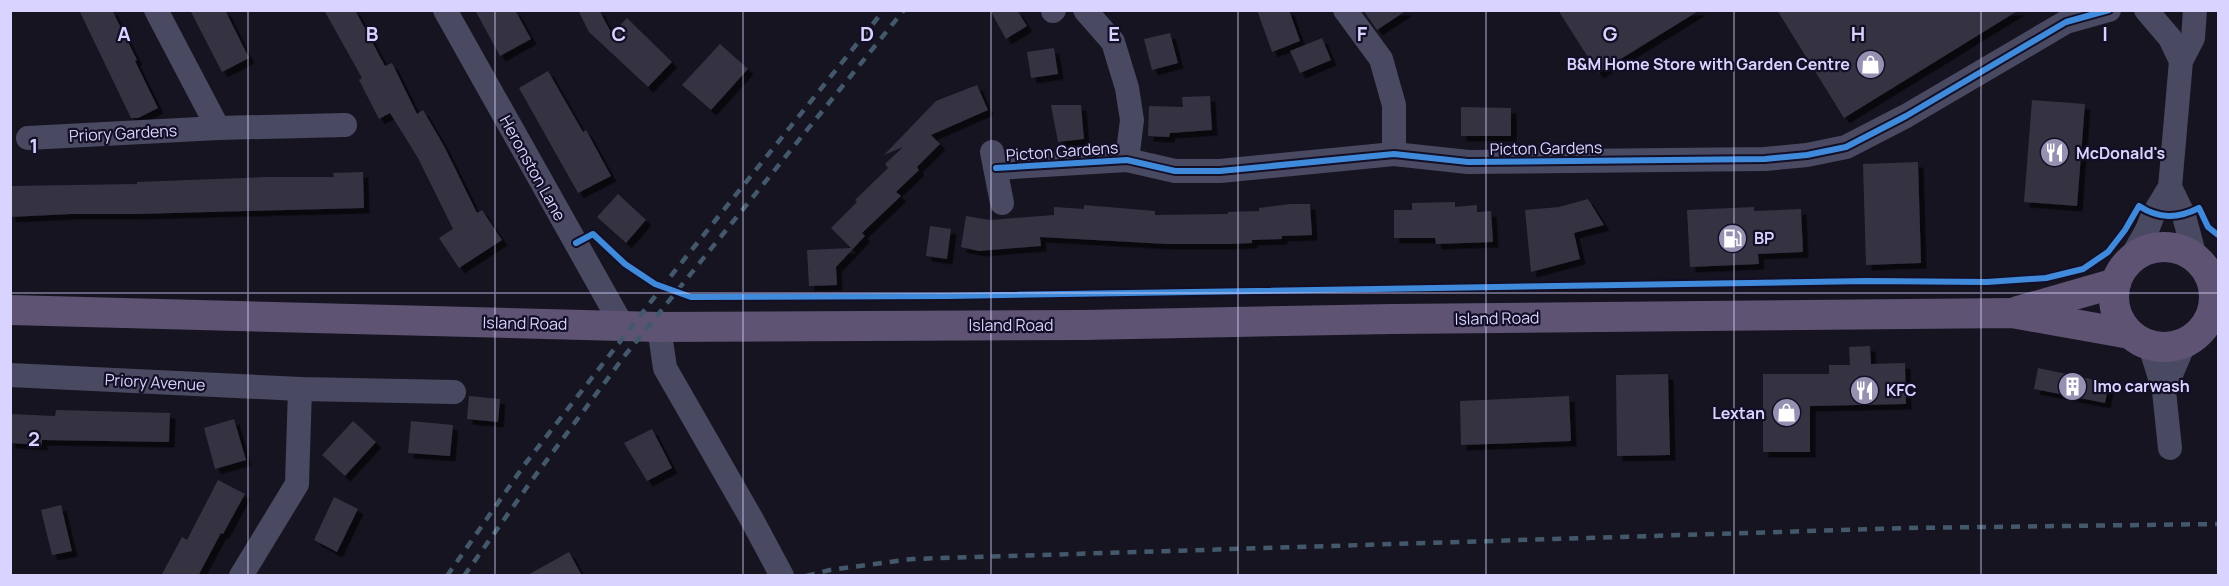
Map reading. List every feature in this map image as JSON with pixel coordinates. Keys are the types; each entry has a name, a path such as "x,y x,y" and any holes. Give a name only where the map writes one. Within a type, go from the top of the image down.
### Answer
{"main road":[{"path":"2159,247 2176,248 2207,266 2215,291 2213,323 2184,344 2167,348 2140,340 2012,313 2123,272 2145,250 2159,247"},
{"path":"2123,272 2115,306 2119,320 2140,340"},
{"name":"Island Road","path":"10,310 659,327 1083,325 1380,319 2012,313"}],"street":[{"path":"156,10 218,128"},
{"name":"Heronston Lane","path":"445,10 622,325"},
{"path":"1085,10 1113,42 1127,88 1132,120 1127,160"},
{"path":"1345,10 1381,59 1394,105 1394,154"},
{"name":"Picton Gardens","path":"1002,203 994,160 1127,160 1175,171 1220,171 1394,154 1468,162 1766,159 1807,155 1846,147 1906,116 2072,16 2109,10"},
{"path":"2146,10 2170,38 2181,61"},
{"path":"2123,272 2170,187 2181,61 2193,38 2195,10"},
{"name":"Priory Gardens","path":"28,138 218,128 345,125"},
{"path":"2170,187 2207,266"},
{"path":"659,327 665,368 752,518 782,576"},
{"path":"2140,340 2164,391 2170,448"},
{"path":"2164,391 2184,344"},
{"name":"Priory Avenue","path":"10,375 300,389 454,392"},
{"path":"241,576 297,484 300,389"}],"building":[{"path":"79,10 112,10 158,108 138,118 131,118"},
{"path":"190,10 225,10 249,58 222,72"},
{"path":"324,10 355,10 385,66 392,63 417,114 423,110 444,146 477,213 482,210 502,240 459,268 439,238 453,229 418,158 390,113 379,119 359,80 362,78"},
{"path":"475,10 515,10 531,39 500,56"},
{"path":"578,10 599,10 612,34 627,18 672,62 648,87 589,32"},
{"path":"990,10 1017,10 1027,26 1006,39"},
{"path":"1257,10 1289,10 1300,41 1272,52"},
{"path":"1363,10 1407,10 1377,30"},
{"path":"1558,10 1700,10 1598,73"},
{"name":"B&M Home Store with Garden Centre","path":"1777,10 2019,10 1844,118"},
{"path":"1170,33 1178,63 1152,70 1144,39"},
{"path":"1322,38 1331,60 1300,73 1290,51"},
{"path":"720,44 748,69 711,110 682,85"},
{"path":"1054,48 1058,74 1031,78 1027,52"},
{"path":"548,71 583,132 586,130 611,176 578,193 519,88"},
{"path":"977,85 988,110 931,135 940,144 917,167 919,170 896,192 901,196 862,233 865,236 836,267 837,285 809,286 807,250 851,248 831,228 857,202 855,200 888,168 885,164 903,147 884,155 936,101"},
{"path":"1210,96 1212,130 1170,133 1169,137 1148,136 1149,106 1183,107 1182,97"},
{"name":"McDonald's","path":"2032,100 2085,104 2077,206 2024,202"},
{"path":"1051,105 1081,105 1084,139 1058,142"},
{"path":"1461,107 1511,108 1511,136 1461,136"},
{"path":"1918,162 1921,263 1866,265 1863,164"},
{"path":"363,172 364,208 10,217 10,186 137,184 137,182 266,177 334,177 333,173"},
{"path":"618,194 646,220 626,243 597,217"},
{"path":"1588,199 1604,225 1574,233 1580,259 1531,272 1525,210 1559,207"},
{"path":"1455,202 1455,207 1477,205 1477,212 1491,211 1493,242 1436,244 1435,238 1394,238 1394,210 1412,210 1412,203"},
{"path":"1310,204 1312,235 1282,236 1282,239 1252,240 1252,243 1229,244 1167,244 1040,237 1041,246 979,251 961,247 966,216 990,220 1054,215 1054,207 1084,209 1084,205 1155,211 1155,215 1228,214 1228,212 1259,211 1259,208"},
{"path":"1754,207 1754,211 1801,209 1803,252 1758,254 1759,264 1690,267 1687,210"},
{"path":"930,226 951,229 947,259 926,256"},
{"path":"1870,346 1871,364 1905,363 1906,404 1810,406 1810,452 1763,452 1763,374 1829,374 1829,365 1850,365 1849,347"},
{"name":"Imo carwash","path":"2038,368 2109,383 2105,403 2034,389"},
{"path":"1668,374 1670,455 1617,456 1616,375"},
{"path":"469,396 500,399 498,422 467,419"},
{"path":"1569,396 1571,441 1461,445 1460,401"},
{"path":"56,410 170,413 169,442 42,440 42,445 10,443 10,414 55,416"},
{"path":"234,419 246,460 215,469 204,428"},
{"path":"353,421 376,442 345,476 322,455"},
{"path":"411,421 453,425 450,456 408,453"},
{"path":"652,429 672,468 647,481 624,443"},
{"path":"218,480 245,494 223,534 221,533 198,576 161,576 182,537 187,540"},
{"path":"334,497 358,509 337,552 314,540"},
{"path":"61,505 72,551 52,555 41,510"},
{"path":"569,552 582,576 526,576"}],"railway":[{"path":"447,576 525,464 674,272 884,10"},
{"path":"464,576 626,354 904,10"},
{"path":"806,576 830,570 912,559 1907,528 2218,524"}],"cycle path":[{"path":"996,168 1127,160 1175,171 1220,171 1394,154 1468,162 1765,159 1807,155 1846,147 1906,116 2066,22 2109,10"},
{"path":"576,243 593,234 625,264 655,284 691,297 946,296 1867,281 1987,282 2046,278 2083,269 2108,252 2125,230 2139,206 2168,216 2176,216 2199,208 2208,227 2218,235"}],"place":[{"name":"B&M Home Store with Garden Centre","path":"1871,64"},
{"name":"McDonald's","path":"2055,153"},
{"name":"BP","path":"1733,238"},
{"name":"Imo carwash","path":"2072,386"},
{"name":"KFC","path":"1865,390"},
{"name":"Lextan","path":"1786,413"}]}
